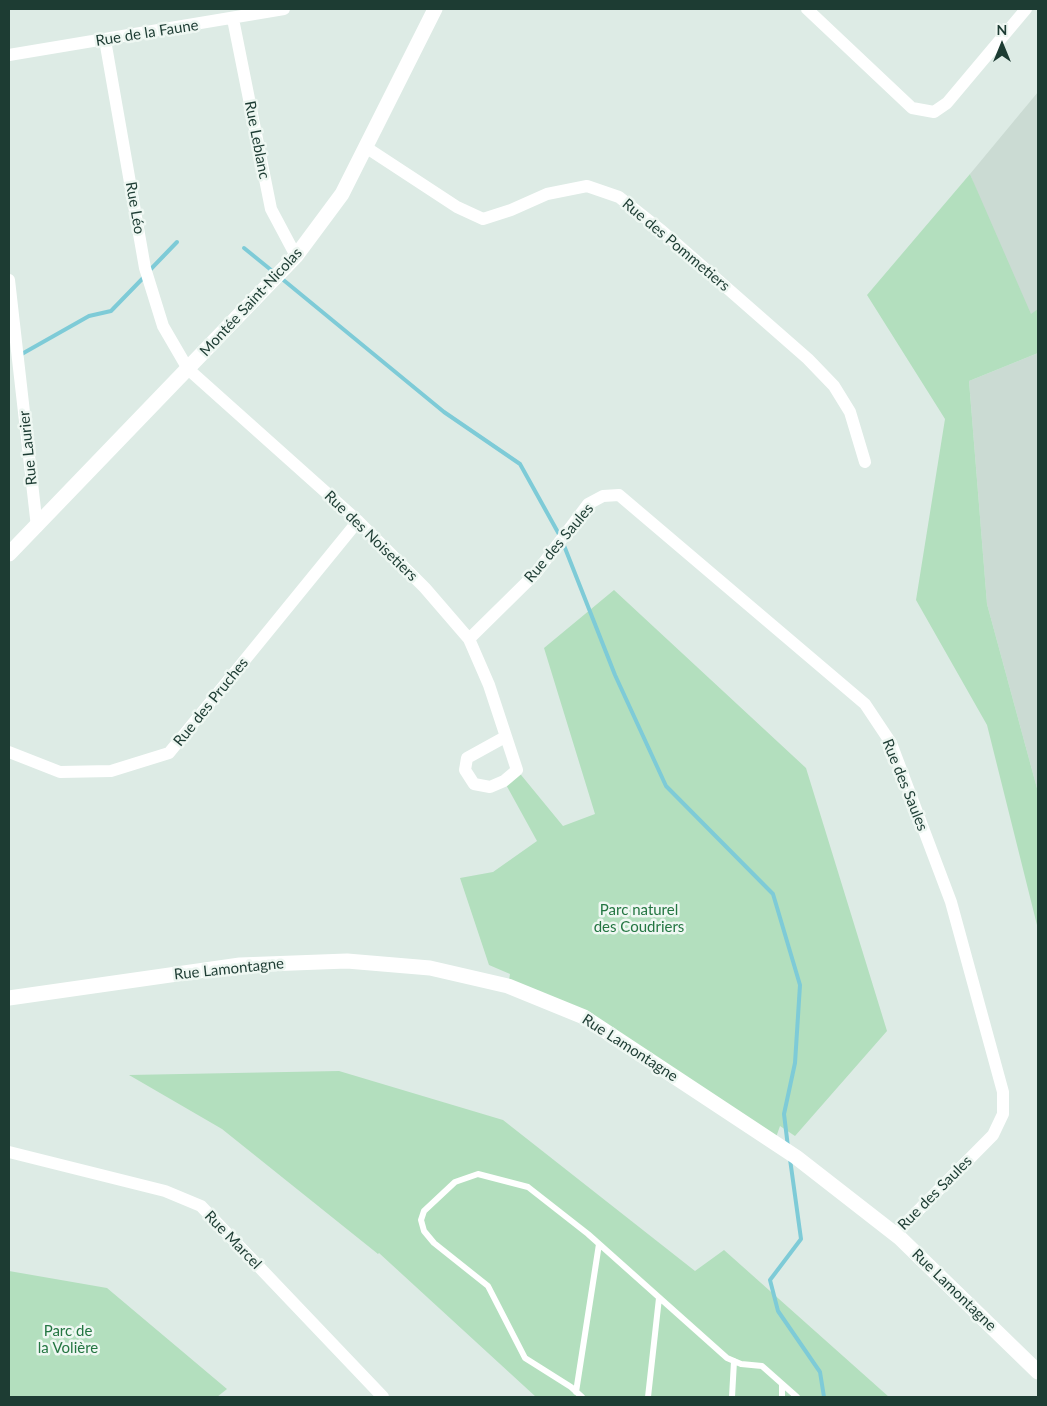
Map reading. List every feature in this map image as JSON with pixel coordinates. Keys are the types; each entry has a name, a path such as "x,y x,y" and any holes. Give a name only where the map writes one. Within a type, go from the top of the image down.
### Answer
{"street":[{"name":"Rue de la Faune","path":"9,55 284,9"},
{"name":"Montée Saint-Nicolas","path":"9,554 296,256 342,194 367,148 435,9"},
{"path":"807,9 912,108 934,112 947,103 1026,9"},
{"name":"Rue Leblanc","path":"233,19 271,209 296,256"},
{"name":"Rue Léo","path":"105,40 145,268 163,326 188,369"},
{"name":"Rue des Pommetiers","path":"367,148 458,207 483,219 511,210 547,194 587,186 619,197 662,231 801,352 834,386 850,412 865,462"},
{"name":"Rue Laurier","path":"9,280 36,527"},
{"name":"Rue des Noisetiers","path":"188,369 358,522 425,588 469,639 489,685 506,736 517,770 490,788 474,784 465,770 467,758 506,736"},
{"name":"Rue des Saules","path":"469,639 536,573 588,504 603,496 619,495 865,704 891,743 951,902 1003,1092 1003,1114 993,1135 894,1234"},
{"name":"Rue des Pruches","path":"9,752 60,772 111,771 169,753 358,522"},
{"name":"Rue Lamontagne","path":"9,998 240,965 347,961 430,968 508,986 584,1017 796,1158 894,1234 1038,1372"},
{"name":"Rue Marcel","path":"9,1152 165,1191 201,1206 383,1397"}],"lane":[{"path":"582,1397 525,1358 488,1286 434,1243 424,1231 421,1220 424,1211 454,1182 478,1174 528,1188 599,1244 727,1358 762,1366 797,1397"},
{"path":"576,1392 599,1244"},
{"path":"648,1397 659,1298"},
{"path":"732,1397 734,1361"},
{"path":"782,1384 782,1397"}],"shaded area":[{"path":"1038,92 1038,348 970,174"},
{"path":"1038,353 1038,792 987,604 969,381"}],"green space":[{"path":"970,174 1031,314 1038,309 1038,353 969,381 987,604 1038,792 1038,929 987,725 916,600 945,419 867,295"},
{"name":"Parc naturel des Coudriers","path":"614,590 806,768 887,1031 795,1136 780,1126 774,1143 584,1017 508,986 510,974 489,965 460,878 493,872 537,841 504,781 517,770 563,826 595,814 544,648"},
{"path":"339,1071 503,1120 695,1271 724,1250 889,1397 536,1397 379,1253 222,1129 129,1075"},
{"name":"Parc de la Volière","path":"9,1271 107,1288 227,1389 217,1397 9,1397"}],"waterway":[{"path":"149,271 177,242"},
{"path":"244,248 276,274"},
{"path":"20,355 89,316 111,311 145,276"},
{"path":"281,278 444,412 520,464 560,536"},
{"path":"563,543 615,675 666,786 773,894 800,985 795,1063 784,1114 788,1147"},
{"path":"790,1159 801,1239 770,1280 778,1311 820,1372 824,1397"}]}
